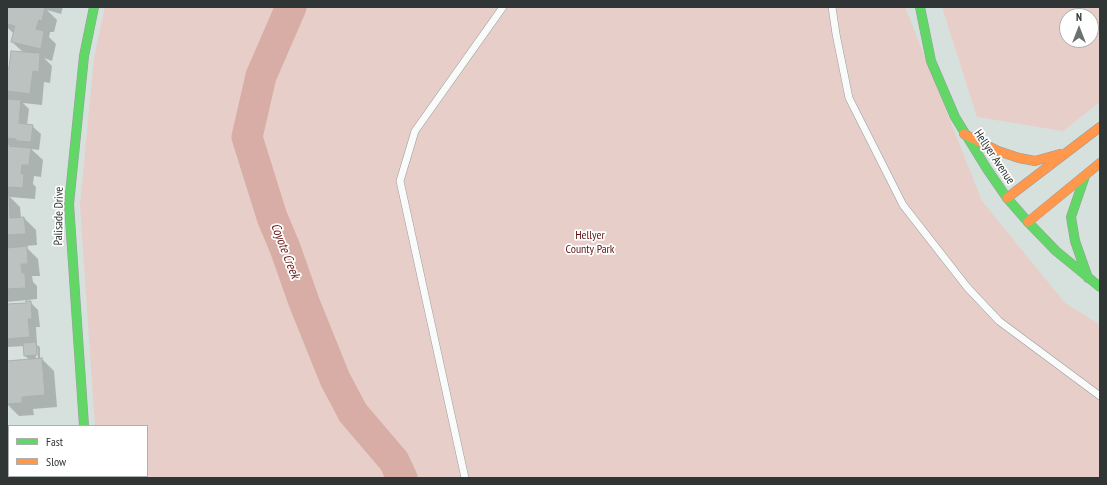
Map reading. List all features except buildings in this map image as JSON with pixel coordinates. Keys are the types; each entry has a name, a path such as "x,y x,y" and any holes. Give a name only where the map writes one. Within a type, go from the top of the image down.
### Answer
{"main road":[{"name":"Palisade Drive","path":"84,425 71,247 70,204 84,56 94,7"},
{"name":"Hellyer Avenue","path":"920,7 931,61 964,134 1007,198 1028,222 1056,251 1100,287"},
{"path":"1007,198 1100,127"},
{"path":"964,134 998,151 1019,158 1035,161 1065,153"},
{"path":"1028,222 1100,163"},
{"path":"1085,176 1070,218 1075,241 1088,278"}],"lane":[{"path":"465,478 400,181 415,131 503,7"},
{"path":"832,7 849,98 903,205 967,287 999,321 1100,396"}],"green space":[{"name":"Hellyer County Park","path":"105,7 905,7 982,201 1065,303 1100,325 1100,478 99,478 148,477 148,425 95,425 80,205 94,58"},
{"path":"942,7 1100,7 1100,102 1063,131 977,117"}],"waterway":[{"name":"Coyote Creek","path":"291,7 261,76 247,137 272,217 335,379 353,413 394,461 402,478"}],"traffic: fast":[{"path":"84,425 69,204 84,56 94,7"},
{"path":"920,7 931,61 955,117 987,169 1007,198 1028,222 1056,251 1100,287"},
{"path":"1085,176 1071,217 1075,241 1088,278"}],"traffic: slow":[{"path":"1007,198 1100,127"},
{"path":"964,134 998,151 1019,158 1035,161 1060,154"},
{"path":"1028,222 1100,163"}]}
